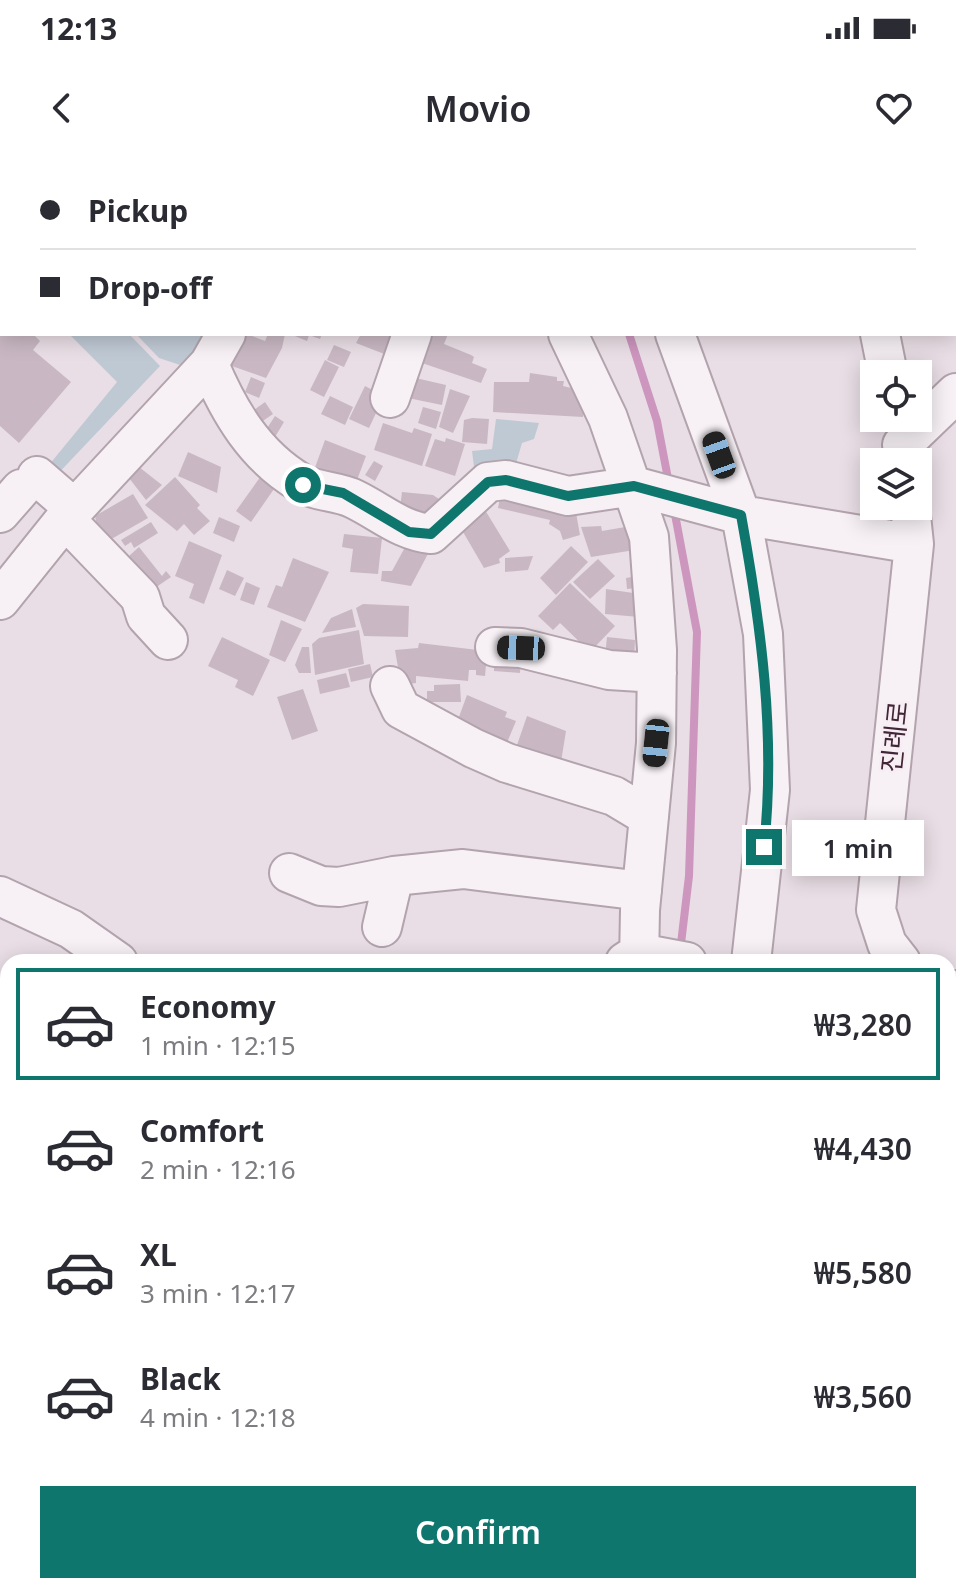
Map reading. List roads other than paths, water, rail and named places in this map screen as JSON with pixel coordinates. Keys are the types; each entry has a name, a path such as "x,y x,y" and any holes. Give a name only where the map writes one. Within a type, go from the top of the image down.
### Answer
{"street":[{"path":"390,398 411,336"},
{"path":"569,336 644,489 657,673 656,743 642,891 649,954"},
{"path":"676,336 741,515 763,634 770,790 752,954"},
{"path":"880,336 885,360"},
{"path":"217,349 225,403 256,448 303,485 343,493 409,532 431,534 488,482 506,480 568,496 644,489 741,515 914,544"},
{"path":"0,600 70,514 217,349"},
{"path":"901,442 956,393"},
{"path":"19,493 70,514 140,597 146,616 168,640"},
{"name":"진례로","path":"888,954 876,910 914,544 911,520"},
{"path":"495,647 521,648 609,670 657,673"},
{"path":"390,686 401,709 473,748 507,763 614,796 649,817"},
{"path":"289,873 321,886 339,887 394,876 463,869 642,891"},
{"path":"382,927 394,876"},
{"path":"0,896 71,929 107,954"}],"waterway":[{"path":"630,336 657,421 669,484"},
{"path":"674,509 697,632 689,876 680,952"}]}
